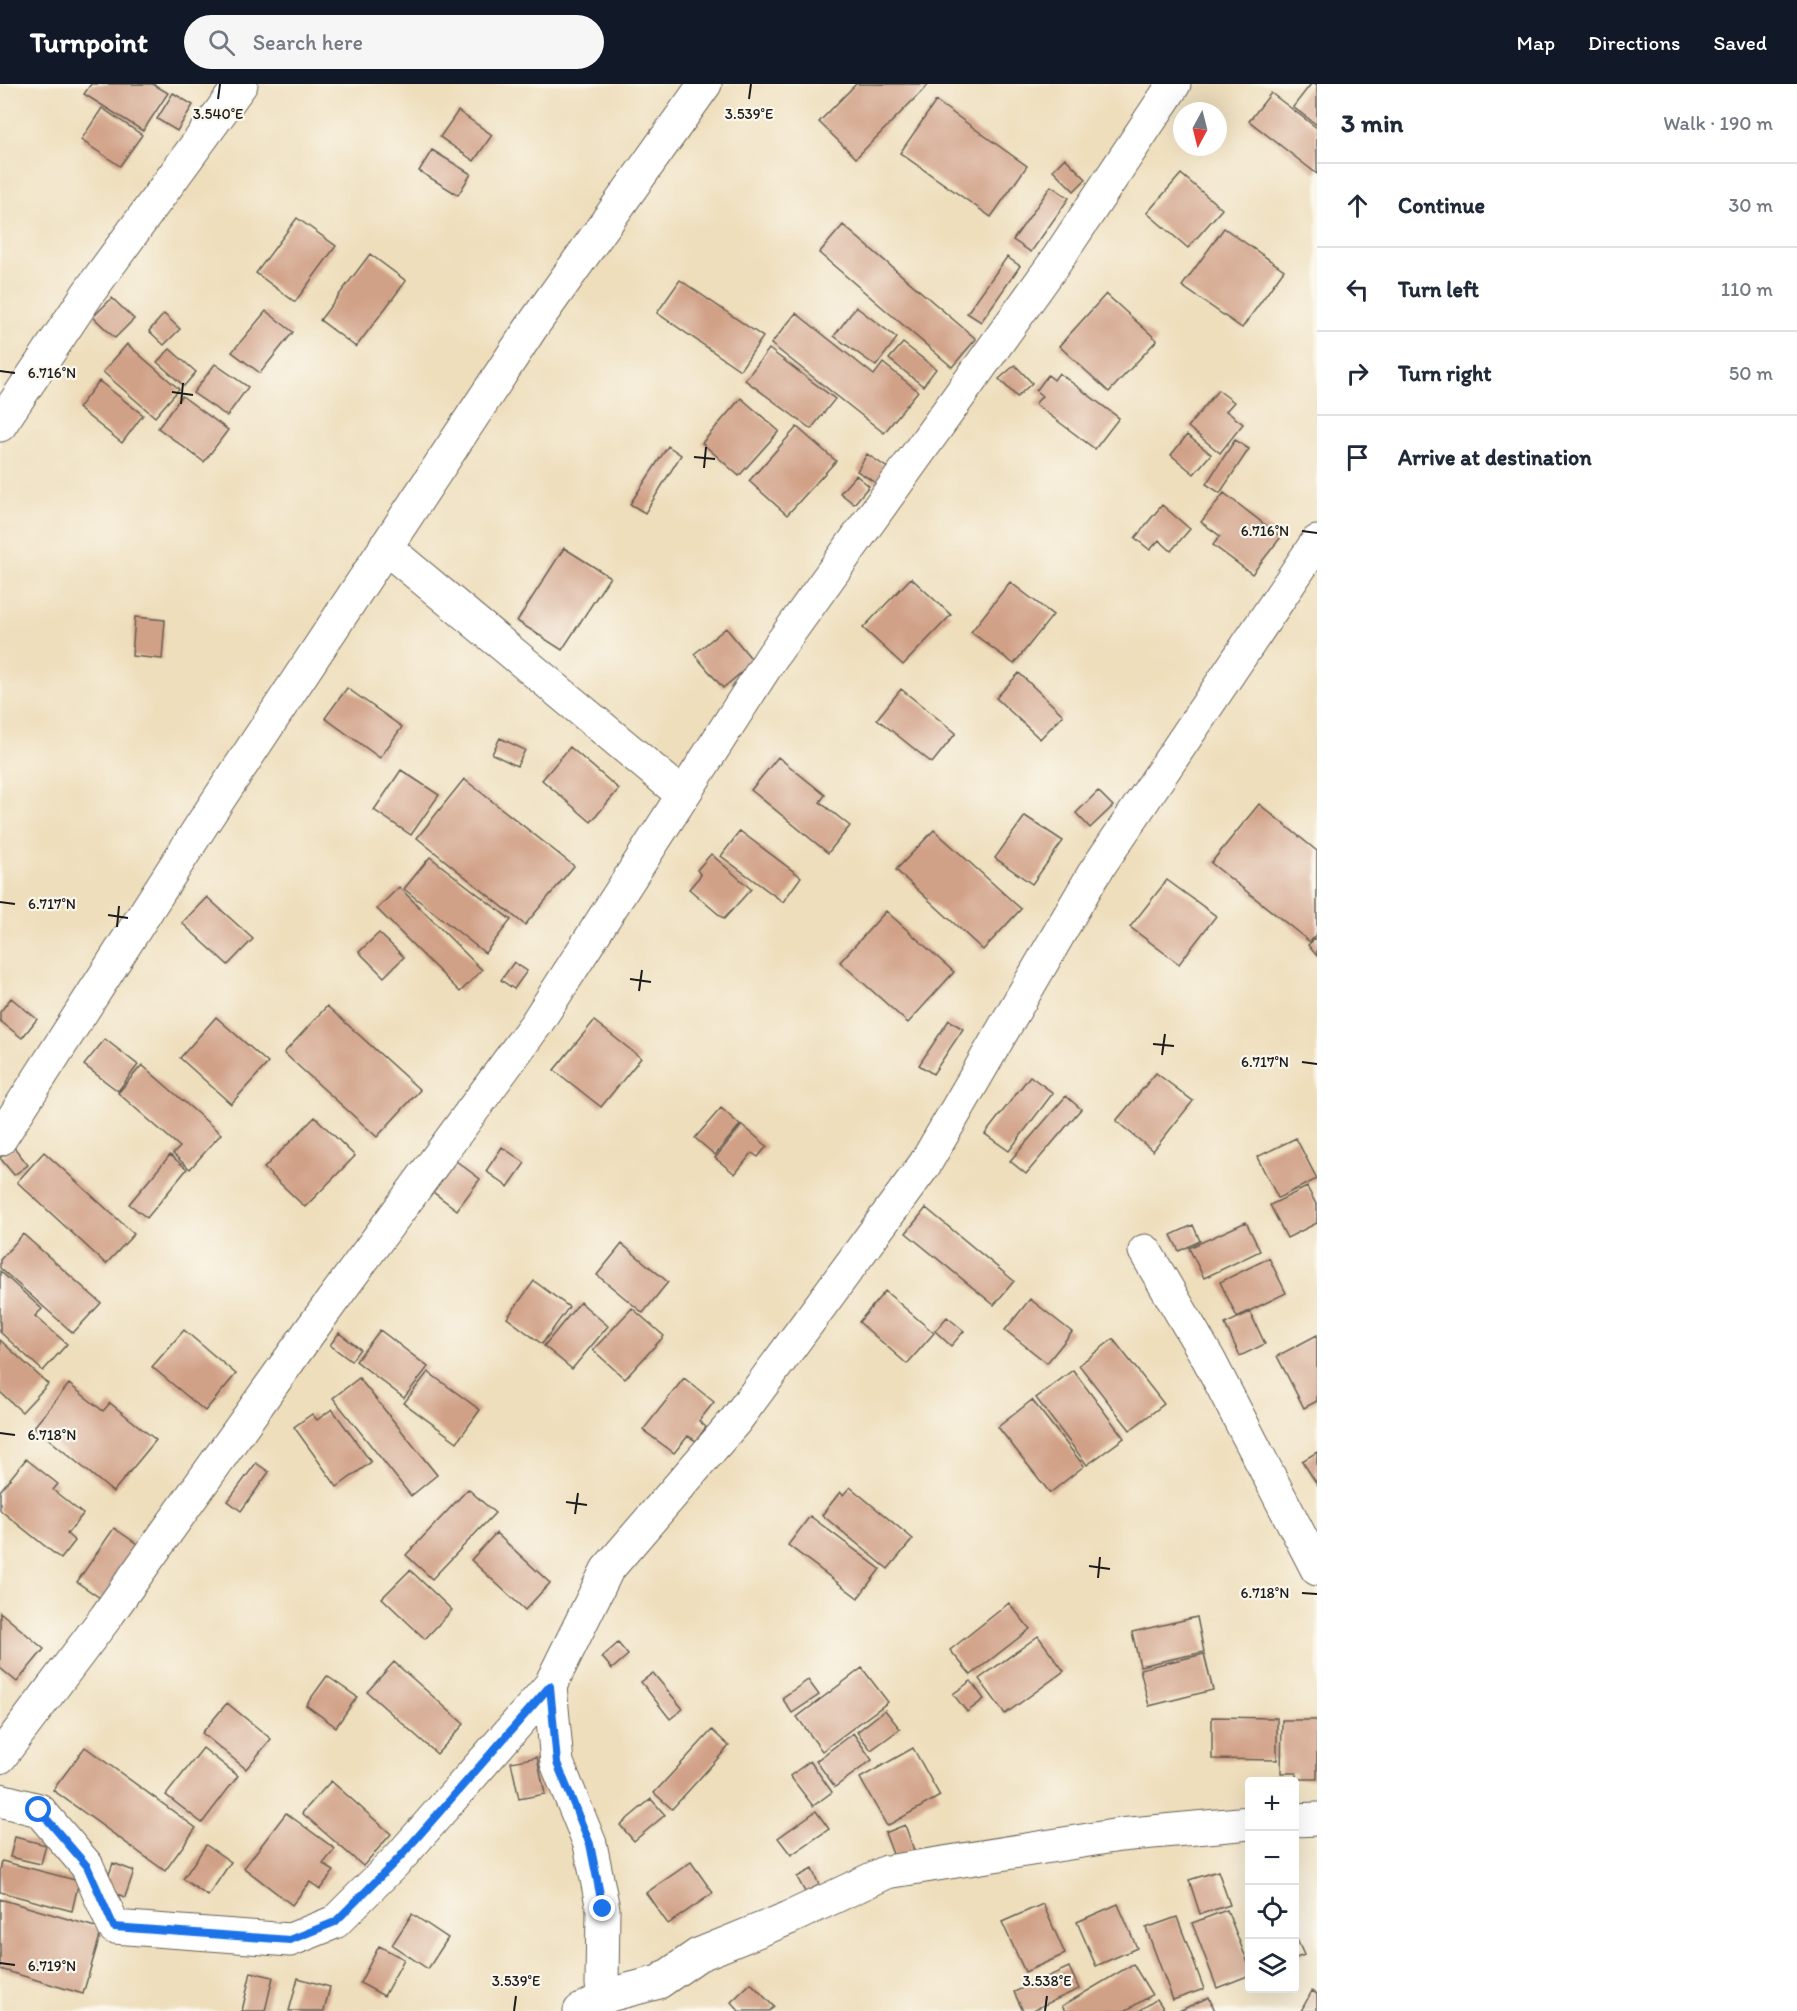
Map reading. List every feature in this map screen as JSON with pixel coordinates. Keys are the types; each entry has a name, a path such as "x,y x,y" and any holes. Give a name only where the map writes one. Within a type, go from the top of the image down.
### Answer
{"street":[{"path":"0,425 88,292 241,84"},
{"path":"0,1139 208,816 531,328 705,84"},
{"path":"0,1757 106,1617 310,1331 536,1024 773,655 1056,261 1174,84"},
{"path":"0,1800 39,1810 87,1866 114,1927 290,1940 335,1922 400,1857 550,1686 607,1570 736,1420 926,1164 1093,875 1317,542"},
{"path":"385,547 683,795"},
{"path":"1145,1251 1209,1360 1317,1569"},
{"path":"550,1686 557,1763 590,1844 603,1909 602,1985 609,1995"},
{"path":"1299,1820 1317,1819"},
{"path":"580,2011 609,1995 659,1982 698,1955 789,1918 887,1872 1120,1835 1245,1823"}],"building":[{"path":"91,84 153,84 168,93 143,131 84,94"},
{"path":"856,84 929,84 856,158 819,122"},
{"path":"1311,84 1317,84 1317,125 1293,107"},
{"path":"173,93 193,105 177,131 157,119"},
{"path":"1271,93 1317,128 1317,174 1249,121"},
{"path":"936,101 1027,166 991,217 900,153"},
{"path":"102,108 142,135 120,166 81,140"},
{"path":"458,111 492,135 474,161 440,137"},
{"path":"432,150 471,174 458,195 419,171"},
{"path":"1065,158 1086,179 1074,191 1053,170"},
{"path":"1181,174 1222,209 1188,248 1147,213"},
{"path":"1051,186 1069,198 1031,252 1013,240"},
{"path":"297,218 336,246 295,302 256,273"},
{"path":"843,225 976,339 952,367 819,253"},
{"path":"1224,228 1284,270 1242,328 1182,286"},
{"path":"370,254 406,281 356,347 320,320"},
{"path":"1007,257 1020,266 981,322 967,313"},
{"path":"680,280 763,337 740,370 657,313"},
{"path":"1106,294 1157,340 1109,392 1059,346"},
{"path":"112,298 134,319 115,338 93,317"},
{"path":"856,307 897,338 876,366 834,336"},
{"path":"266,311 293,332 260,373 232,352"},
{"path":"796,313 874,375 883,363 918,391 884,433 771,344"},
{"path":"164,314 180,329 164,345 149,331"},
{"path":"903,343 936,369 923,386 889,359"},
{"path":"127,344 179,389 155,417 103,372"},
{"path":"170,349 196,372 184,386 157,362"},
{"path":"769,349 835,399 811,429 745,380"},
{"path":"215,364 248,387 227,416 193,393"},
{"path":"1015,365 1032,383 1017,397 999,379"},
{"path":"1059,373 1119,418 1095,449 1035,404 1042,396 1036,391 1048,375 1054,380"},
{"path":"99,381 143,415 122,443 78,408"},
{"path":"1218,390 1234,402 1226,411 1243,424 1220,453 1188,427"},
{"path":"182,396 228,430 204,462 158,428"},
{"path":"741,398 779,431 739,476 702,443"},
{"path":"797,427 836,461 787,515 749,481"},
{"path":"1187,435 1211,454 1194,474 1171,455"},
{"path":"1235,440 1249,449 1220,493 1206,484"},
{"path":"668,446 681,455 645,513 630,504"},
{"path":"867,454 889,469 879,485 857,471"},
{"path":"856,475 869,486 854,504 840,493"},
{"path":"1224,493 1281,537 1252,574 1213,545 1220,536 1201,522"},
{"path":"1162,505 1190,529 1171,551 1159,540 1150,550 1135,538"},
{"path":"564,548 610,577 562,650 517,621"},
{"path":"911,578 951,615 903,665 863,628"},
{"path":"1010,582 1053,615 1014,664 971,632"},
{"path":"135,617 165,620 162,659 132,656"},
{"path":"726,628 754,662 723,688 694,654"},
{"path":"1019,673 1063,715 1040,739 996,698"},
{"path":"347,688 402,727 380,758 325,718"},
{"path":"901,689 956,733 932,763 877,719"},
{"path":"500,738 525,750 517,766 492,754"},
{"path":"570,747 619,789 591,822 542,780"},
{"path":"778,757 825,795 820,802 850,826 828,853 751,790"},
{"path":"401,770 439,795 411,835 374,810"},
{"path":"464,779 574,866 525,925 417,838"},
{"path":"1098,791 1113,806 1090,828 1076,813"},
{"path":"1259,804 1317,851 1317,933 1310,942 1211,863"},
{"path":"1025,816 1063,841 1032,884 995,858"},
{"path":"934,830 1021,909 983,950 896,870"},
{"path":"740,831 801,877 783,902 721,856"},
{"path":"711,854 751,889 724,919 689,889 701,875 697,870"},
{"path":"430,857 511,920 485,953 404,889"},
{"path":"1167,880 1216,916 1179,964 1130,927"},
{"path":"399,887 482,970 460,992 377,909"},
{"path":"207,897 253,939 228,965 182,923"},
{"path":"886,911 954,972 908,1023 840,962"},
{"path":"379,933 404,957 384,977 359,952"},
{"path":"1317,937 1317,956 1308,945"},
{"path":"514,962 527,971 514,989 501,980"},
{"path":"11,998 37,1019 22,1038 0,1021 0,1012"},
{"path":"327,1006 420,1090 377,1137 284,1053"},
{"path":"216,1017 268,1063 231,1104 180,1058"},
{"path":"949,1020 963,1029 933,1074 919,1065"},
{"path":"594,1021 641,1058 601,1107 554,1070"},
{"path":"105,1039 138,1065 118,1091 84,1065"},
{"path":"142,1065 221,1134 190,1169 173,1154 180,1147 118,1093"},
{"path":"1156,1073 1193,1101 1153,1151 1116,1121"},
{"path":"1030,1076 1053,1093 1009,1151 985,1134"},
{"path":"1066,1096 1081,1109 1026,1174 1010,1161"},
{"path":"721,1108 740,1125 715,1155 695,1138"},
{"path":"315,1117 355,1156 305,1207 264,1168"},
{"path":"742,1125 767,1146 758,1157 752,1153 735,1174 715,1158"},
{"path":"1296,1138 1317,1179 1278,1198 1257,1157"},
{"path":"13,1146 28,1165 14,1175 0,1158"},
{"path":"502,1147 525,1163 508,1187 486,1171"},
{"path":"44,1152 134,1234 106,1264 17,1182"},
{"path":"170,1155 187,1169 147,1218 129,1204"},
{"path":"456,1161 480,1179 457,1210 433,1192"},
{"path":"1307,1187 1317,1206 1317,1223 1287,1238 1270,1205"},
{"path":"926,1208 1014,1281 994,1305 906,1233"},
{"path":"1246,1222 1260,1251 1204,1278 1189,1248"},
{"path":"1193,1225 1200,1241 1179,1251 1171,1235"},
{"path":"23,1234 101,1303 73,1333 0,1268 0,1260"},
{"path":"622,1244 668,1282 643,1313 597,1275"},
{"path":"1269,1258 1286,1293 1237,1317 1220,1282"},
{"path":"0,1271 42,1309 35,1316 67,1344 43,1371 0,1332"},
{"path":"534,1281 569,1307 542,1344 507,1318"},
{"path":"885,1291 934,1333 907,1364 859,1322"},
{"path":"1030,1299 1072,1332 1047,1363 1005,1330"},
{"path":"580,1302 608,1326 572,1369 544,1346"},
{"path":"632,1308 664,1336 625,1379 593,1350"},
{"path":"1250,1312 1265,1344 1240,1356 1225,1324"},
{"path":"947,1317 964,1331 951,1346 935,1331"},
{"path":"184,1330 236,1374 205,1411 152,1367"},
{"path":"380,1330 428,1367 404,1398 356,1361"},
{"path":"339,1333 360,1349 351,1361 330,1345"},
{"path":"1317,1335 1317,1401 1304,1408 1277,1356"},
{"path":"1113,1339 1164,1404 1130,1430 1079,1365"},
{"path":"0,1340 48,1384 22,1412 0,1392"},
{"path":"1073,1370 1124,1438 1087,1465 1036,1398"},
{"path":"428,1372 480,1410 457,1442 404,1403"},
{"path":"359,1378 437,1475 411,1496 333,1398"},
{"path":"684,1378 714,1402 699,1421 706,1427 696,1441 688,1436 674,1453 643,1430"},
{"path":"69,1384 103,1411 110,1403 156,1440 113,1492 34,1427"},
{"path":"1032,1400 1084,1466 1050,1493 998,1427"},
{"path":"332,1409 371,1462 337,1487 294,1427 312,1414 317,1420"},
{"path":"1317,1452 1317,1484 1302,1461"},
{"path":"26,1459 58,1484 53,1490 83,1514 67,1534 75,1541 61,1559 0,1510 0,1491"},
{"path":"256,1463 269,1472 241,1511 228,1501"},
{"path":"850,1487 913,1539 888,1569 822,1515 840,1492 843,1495"},
{"path":"468,1489 495,1513 432,1579 406,1555"},
{"path":"810,1516 880,1569 858,1598 788,1545"},
{"path":"114,1528 140,1546 103,1600 77,1582"},
{"path":"496,1533 550,1583 525,1610 471,1560"},
{"path":"410,1570 452,1610 425,1639 382,1598"},
{"path":"1009,1603 1030,1629 971,1675 950,1650"},
{"path":"0,1612 44,1649 17,1682 0,1668"},
{"path":"1197,1617 1204,1652 1140,1666 1132,1632"},
{"path":"1038,1636 1064,1671 1005,1714 979,1679"},
{"path":"618,1643 628,1655 612,1669 602,1657"},
{"path":"1204,1654 1213,1690 1149,1706 1140,1669"},
{"path":"394,1662 464,1724 437,1754 367,1692"},
{"path":"862,1668 888,1702 822,1751 797,1717"},
{"path":"653,1673 683,1709 670,1719 641,1682"},
{"path":"327,1676 357,1697 336,1727 306,1705"},
{"path":"808,1680 819,1695 792,1713 782,1698"},
{"path":"971,1681 984,1699 967,1712 953,1694"},
{"path":"227,1703 271,1739 246,1769 202,1733"},
{"path":"885,1710 900,1729 871,1750 857,1732"},
{"path":"1212,1717 1277,1718 1277,1760 1212,1759"},
{"path":"1282,1720 1317,1720 1317,1779 1299,1779 1296,1773 1281,1773"},
{"path":"712,1730 729,1746 672,1809 654,1793"},
{"path":"853,1733 872,1760 835,1787 816,1761"},
{"path":"85,1747 196,1828 165,1871 53,1790"},
{"path":"203,1748 238,1776 202,1823 166,1795"},
{"path":"913,1748 940,1796 887,1826 860,1778"},
{"path":"537,1757 545,1794 519,1799 511,1762"},
{"path":"810,1761 832,1792 813,1806 790,1776"},
{"path":"331,1781 391,1834 363,1866 302,1813"},
{"path":"651,1799 665,1815 634,1841 620,1825"},
{"path":"816,1811 829,1829 791,1855 778,1838"},
{"path":"286,1813 335,1849 323,1864 334,1871 320,1889 310,1882 292,1905 244,1868"},
{"path":"905,1825 914,1850 894,1857 885,1833"},
{"path":"15,1837 46,1845 41,1864 10,1857"},
{"path":"206,1845 231,1862 208,1896 183,1879"},
{"path":"2,1861 79,1881 72,1911 0,1892"},
{"path":"691,1862 713,1893 668,1924 646,1893"},
{"path":"113,1863 134,1871 125,1897 104,1889"},
{"path":"812,1869 819,1885 805,1892 797,1877"},
{"path":"1218,1871 1230,1905 1200,1914 1189,1880"},
{"path":"0,1899 102,1929 83,1994 0,1969"},
{"path":"1043,1904 1065,1954 1025,1972 1002,1922"},
{"path":"1118,1904 1137,1948 1096,1966 1077,1922"},
{"path":"1227,1910 1245,1955 1245,1977 1217,1988 1192,1923"},
{"path":"412,1914 448,1938 428,1969 392,1945"},
{"path":"1177,1917 1204,1989 1173,2000 1146,1928"},
{"path":"1299,1944 1304,1955 1299,1957"},
{"path":"379,1946 404,1959 384,1996 360,1983"},
{"path":"1133,1964 1152,1995 1125,2011 1065,2011 1062,2006"},
{"path":"1069,1967 1079,1989 1031,2011 1023,2011 1014,1992"},
{"path":"251,1972 273,1977 265,2011 242,2011"},
{"path":"298,1978 330,1987 324,2011 289,2011"},
{"path":"751,1983 774,2007 769,2011 739,2011 731,2002"},
{"path":"1312,1991 1317,1994 1317,2011 1301,2011"},
{"path":"1209,1997 1215,2011 1179,2011"},
{"path":"1157,1999 1165,2011 1139,2011"}],"route":[{"path":"39,1810 87,1866 114,1927 290,1940 335,1922 400,1857 550,1686 557,1763 590,1844 603,1909"}]}
